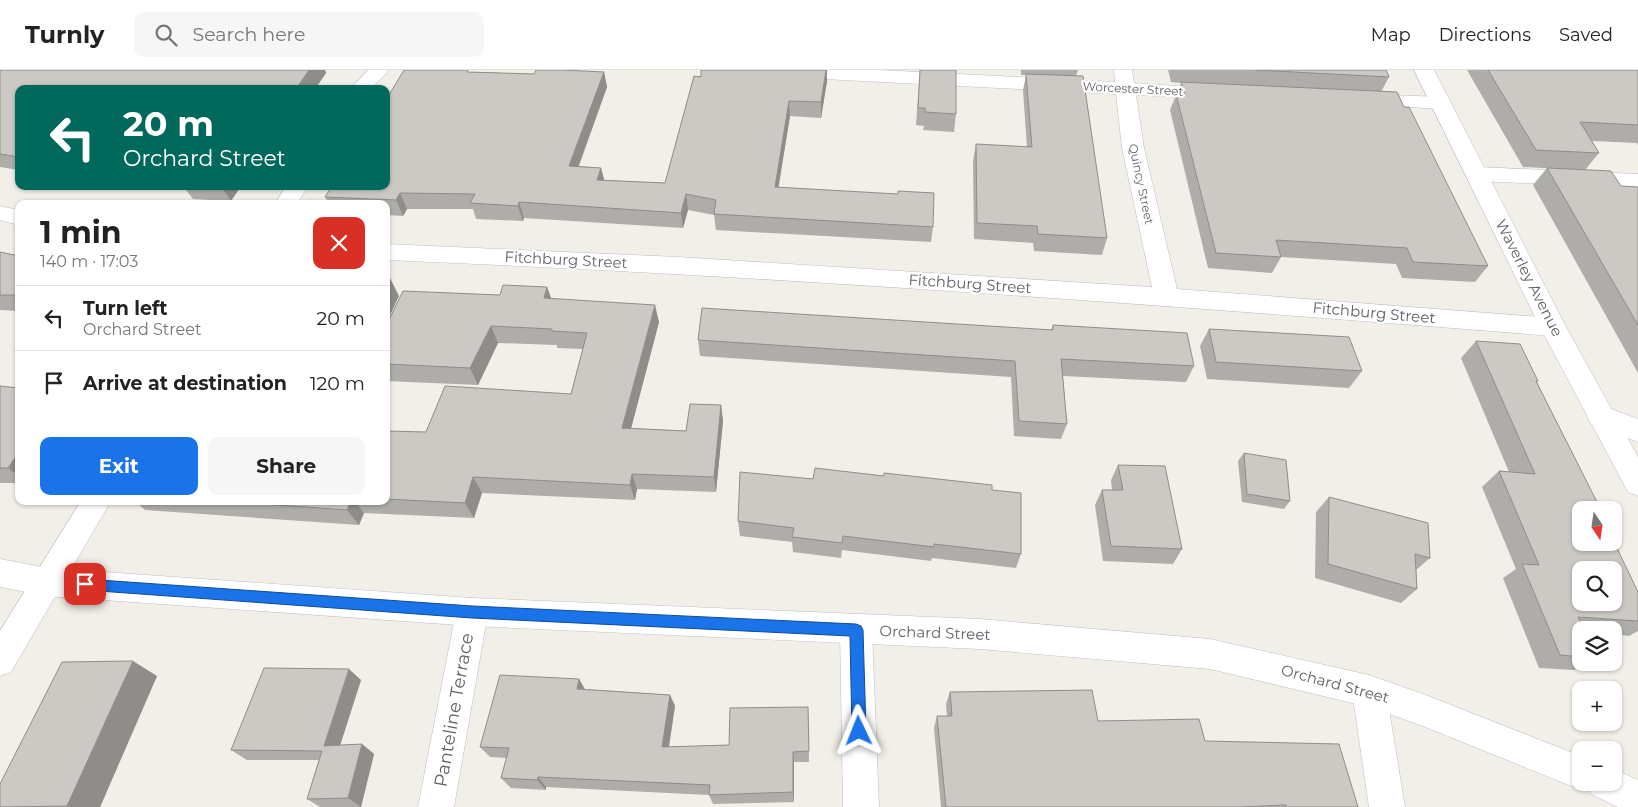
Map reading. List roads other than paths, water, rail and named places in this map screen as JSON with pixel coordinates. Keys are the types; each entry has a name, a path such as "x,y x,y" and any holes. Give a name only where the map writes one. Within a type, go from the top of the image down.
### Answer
{"street":[{"path":"364,85 379,70"},
{"name":"Worcester Street","path":"765,70 1124,79 1235,94"},
{"name":"Waverley Avenue","path":"1424,70 1553,327 1638,484"},
{"name":"Quincy Street","path":"1124,79 1132,148 1166,296"},
{"path":"1344,99 1441,103"},
{"path":"1477,174 1638,181"},
{"path":"0,213 15,217"},
{"name":"Fitchburg Street","path":"390,252 727,268 1166,296 1553,327"},
{"path":"1601,416 1638,431"},
{"path":"0,661 95,505"},
{"name":"Orchard Street","path":"0,573 47,582 472,612 980,634 1210,654 1369,692 1423,710 1572,769"},
{"name":"Panteline Terrace","path":"436,807 472,612"},
{"path":"856,630 861,807"},
{"path":"1369,692 1387,807"},
{"path":"1622,791 1638,798"}]}
